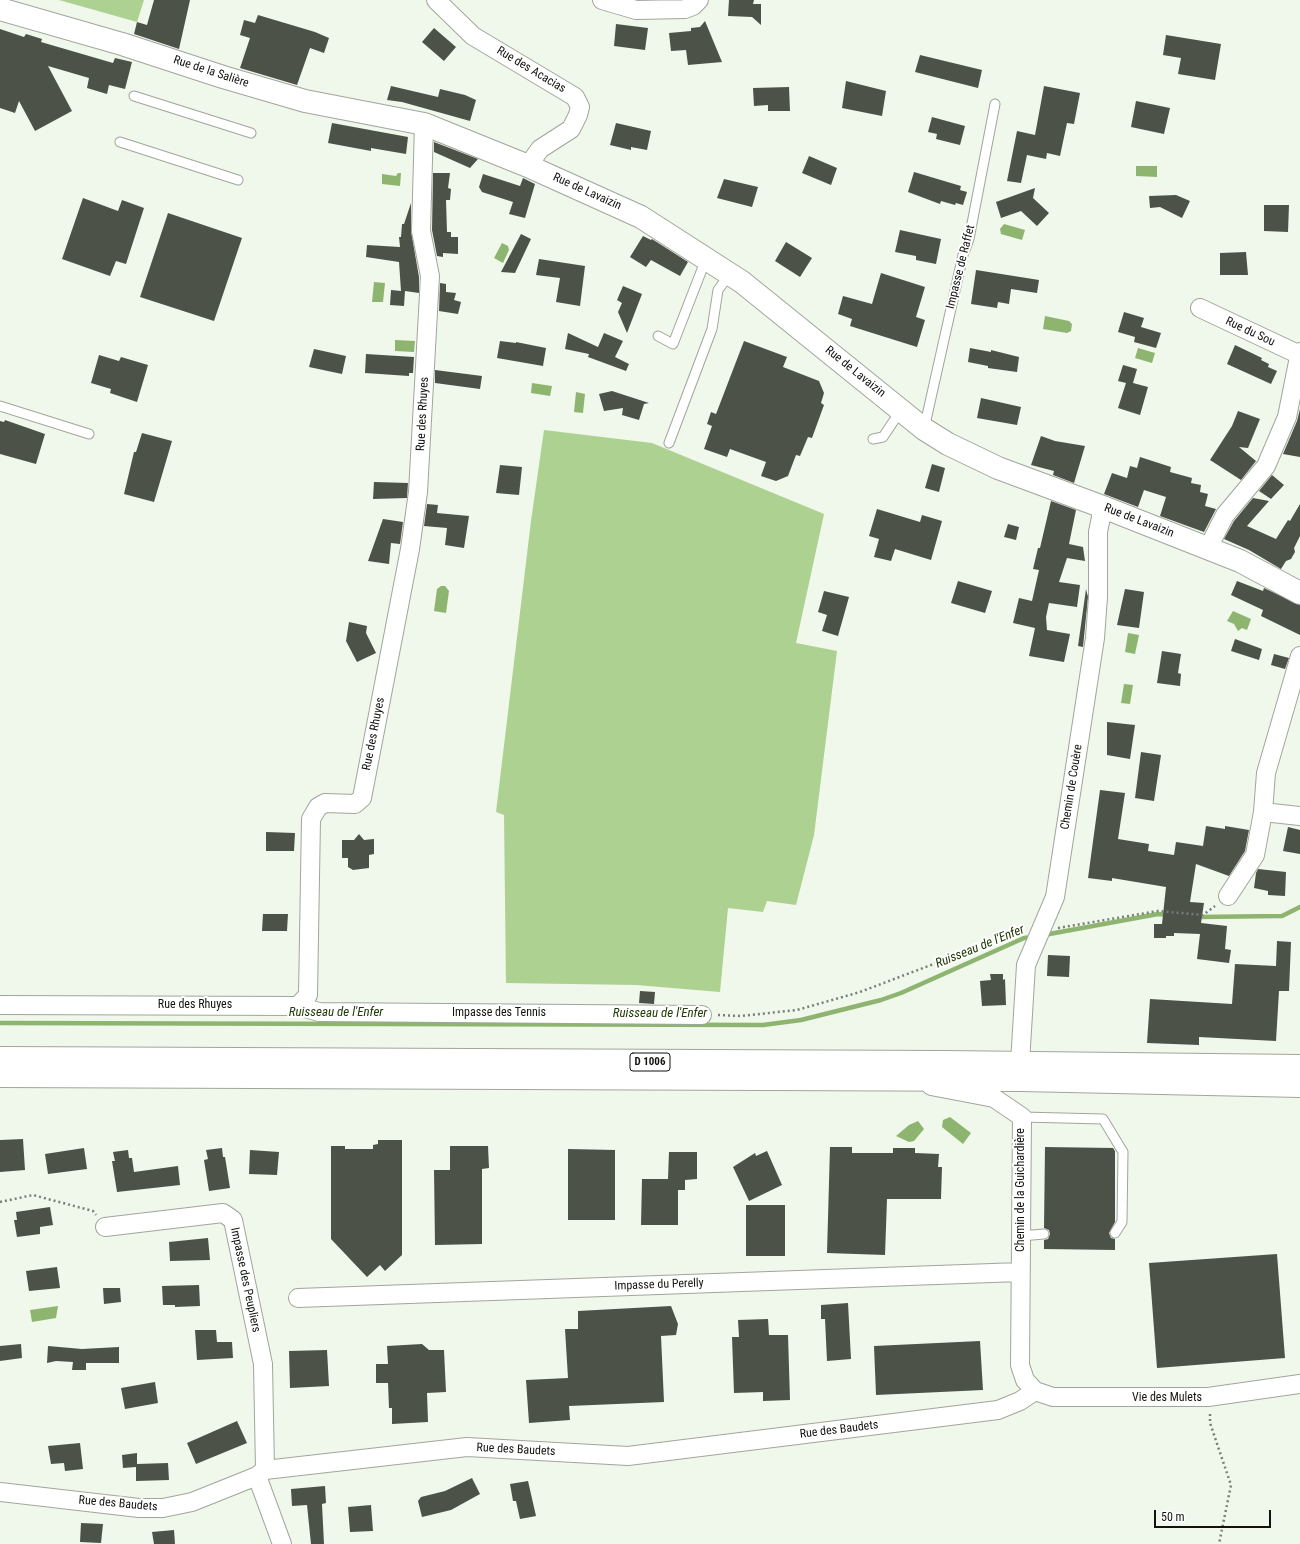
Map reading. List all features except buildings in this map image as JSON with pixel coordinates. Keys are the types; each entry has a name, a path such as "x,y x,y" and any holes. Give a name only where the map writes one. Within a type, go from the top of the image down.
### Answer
{"main road":[{"name":"Rue de la Salière","path":"0,9 122,44 223,77 305,101 424,124"},
{"name":"Rue de Lavaizin","path":"424,124 528,166 641,217 742,282 924,429 948,444 998,468 1103,507 1240,561 1300,593"},
{"name":"D 1006","path":"0,1058 1020,1063 1300,1066"},
{"name":"D 1006","path":"0,1076 1021,1080 1300,1086"}],"street":[{"name":"Rue des Acacias","path":"436,0 473,36 575,96 580,107 571,129 540,149 528,166"},
{"path":"602,0 636,10 685,9 693,6 699,0"},
{"name":"Rue des Rhuyes","path":"0,1005 298,1006 308,995 311,819 318,807 325,803 355,804 362,798 411,542 418,485 430,276 421,231 424,124"},
{"name":"Rue du Sou","path":"1200,308 1300,354"},
{"path":"1208,548 1225,515 1266,466 1287,417 1300,354"},
{"name":"Chemin de Couère","path":"1020,1063 1026,965 1055,897 1095,638 1098,597 1098,532 1103,507"},
{"path":"1228,896 1255,855 1263,812 1266,773 1300,656"},
{"path":"1263,812 1300,816"},
{"name":"Impasse des Tennis","path":"298,1006 319,1012 702,1015"},
{"name":"Chemin de la Guichardière","path":"897,1080 994,1098 1022,1117 1020,1365 1025,1380 1035,1391"},
{"name":"Impasse des Peupliers","path":"105,1227 223,1213 233,1220 263,1364 261,1473 282,1544"},
{"name":"Impasse du Perelly","path":"298,1298 1020,1272"},
{"name":"Vie des Mulets","path":"1035,1391 1053,1397 1208,1397 1300,1384"},
{"name":"Rue des Baudets","path":"0,1492 139,1508 163,1508 192,1502 261,1473 467,1447 628,1456 998,1410 1035,1391"}],"lane":[{"path":"134,96 251,133"},
{"name":"Impasse de Raffet","path":"924,429 963,255 969,239 995,104"},
{"path":"120,142 238,180"},
{"path":"658,336 673,344 706,259"},
{"path":"669,443 712,329 718,290 730,274"},
{"path":"0,406 89,434"},
{"path":"873,439 883,436 901,410"},
{"path":"1022,1117 1103,1119 1123,1152 1122,1222 1115,1233"},
{"path":"1021,1236 1044,1234"}],"path":[{"path":"702,1015 741,1016 796,1010 860,992 973,949 1029,930 1057,929 1158,911 1203,915 1228,896"},
{"path":"0,1202 33,1195 93,1211 105,1227"},
{"path":"1208,1397 1210,1423 1231,1485 1219,1544"}],"shaded area":[{"path":"59,0 144,0 137,22"},
{"path":"1136,166 1157,166 1157,177 1136,176"},
{"path":"398,173 401,173 400,186 382,184 382,174 396,176"},
{"path":"1004,224 1025,230 1022,240 1001,234 1000,229"},
{"path":"502,243 508,246 509,250 503,263 494,258"},
{"path":"374,282 385,283 383,302 372,302"},
{"path":"1045,316 1069,321 1072,324 1071,331 1067,333 1043,329"},
{"path":"395,340 415,341 414,352 395,351"},
{"path":"1138,348 1155,353 1152,363 1135,358"},
{"path":"532,383 552,386 550,396 531,393"},
{"path":"576,392 585,394 583,413 574,412"},
{"path":"544,430 652,443 824,514 796,643 837,651 814,835 796,905 767,901 763,912 728,908 720,992 636,985 506,983 504,815 496,812 531,521"},
{"path":"441,586 445,586 449,591 446,613 434,611 437,589"},
{"path":"1233,611 1251,619 1247,630 1242,628 1238,631 1234,624 1227,621"},
{"path":"1128,633 1139,635 1135,654 1125,652"},
{"path":"1124,684 1133,685 1130,704 1121,703"},
{"path":"950,1117 971,1133 963,1144 942,1127 943,1120"},
{"path":"918,1121 924,1129 914,1141 909,1142 896,1136 909,1125"},
{"path":"58,1306 56,1318 32,1322 30,1310"}],"waterway":[{"name":"Ruisseau de l'Enfer","path":"1196,917 1282,916 1300,907"},
{"name":"Ruisseau de l'Enfer","path":"1044,935 1158,914 1168,915"},
{"name":"Ruisseau de l'Enfer","path":"0,1023 763,1025 801,1020 881,1000 901,993 1024,938 1032,937"}]}
